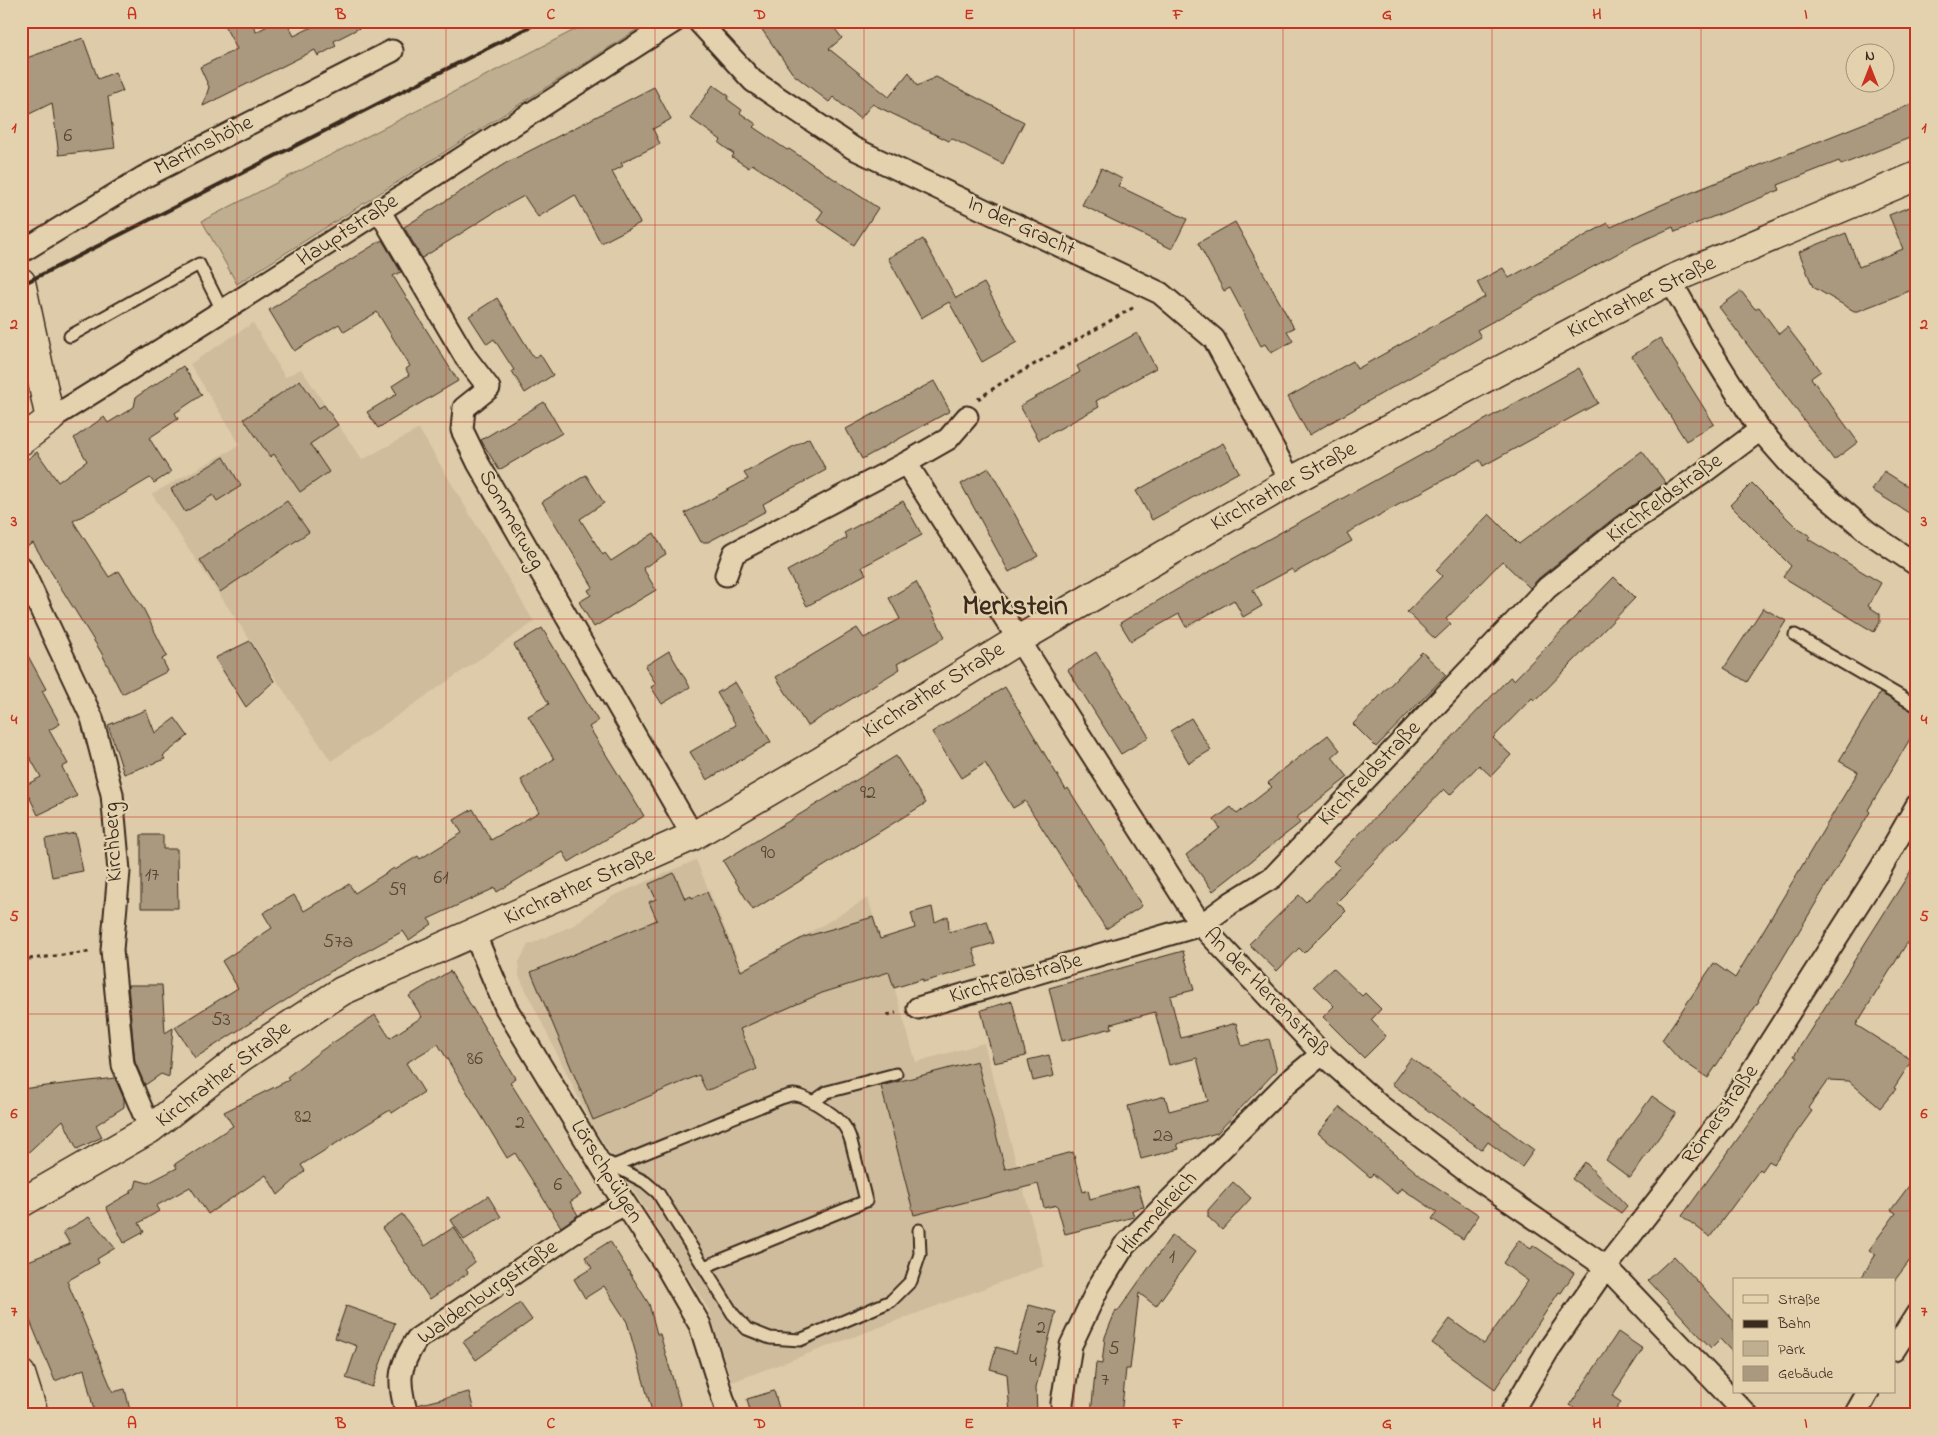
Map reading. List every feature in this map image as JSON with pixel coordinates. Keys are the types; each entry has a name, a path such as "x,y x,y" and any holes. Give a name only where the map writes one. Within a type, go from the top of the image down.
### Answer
{"main road":[{"name":"Kirchrather Straße","path":"21,1203 150,1129 240,1058 342,991 694,836 821,761 1018,640 1292,482 1670,280 1917,176"},
{"path":"21,282 50,419"},
{"name":"Hauptstraße","path":"21,441 50,419"},
{"path":"21,1374 34,1415"}],"street":[{"name":"Hauptstraße","path":"50,419 223,312 675,21"},
{"name":"In der Gracht","path":"698,21 753,81 852,148 1160,293 1214,339 1292,482"},
{"name":"Martinshöhe","path":"21,252 144,177 392,51"},
{"name":"Sommerweg","path":"379,210 466,358 488,388 464,408 462,430 478,463 694,836"},
{"path":"1670,280 1705,342 1760,430 1797,472 1868,532 1917,565"},
{"path":"726,575 734,553 948,439 967,417"},
{"name":"Kirchfeldstraße","path":"918,1008 1200,925 1273,877 1547,588 1622,528 1700,475 1760,430"},
{"name":"An der Herrenstraß","path":"906,463 1200,925 1322,1054 1380,1106 1469,1172 1606,1267 1747,1415"},
{"name":"Kirchberg","path":"21,568 92,718 112,794 119,871 112,950 123,1065 150,1129"},
{"name":"Römerstraße","path":"1510,1415 1549,1349 1606,1267 1722,1118 1881,868 1917,805"},
{"name":"Lörschpülgen","path":"474,933 506,1008 593,1153 666,1266 700,1325 728,1415"},
{"name":"Himmelreich","path":"1063,1415 1062,1403 1071,1344 1099,1286 1124,1246 1287,1083 1322,1054"},
{"name":"Waldenburgstraße","path":"407,1415 400,1389 400,1373 406,1355 417,1339 584,1226 625,1204"},
{"path":"1896,1347 1917,1314"},
{"path":"1855,1415 1867,1394"}],"lane":[{"path":"70,336 199,264 223,312"},
{"path":"1795,635 1917,706"},
{"path":"812,1102 827,1092 896,1074"},
{"path":"613,1166 781,1098 795,1095 812,1102 841,1123 848,1131 866,1201 704,1267"},
{"path":"593,1153 613,1166 645,1182 658,1193 733,1314 747,1330 770,1338 800,1340 891,1300 910,1280 920,1254 919,1230"}],"path":[{"path":"967,417 978,399 1000,384 1160,293"},
{"path":"21,960 112,950"}],"shaded area":[{"path":"253,323 285,377 301,369 362,460 419,429 534,622 331,761 152,494 240,445 190,364"},
{"path":"696,860 742,969 787,946 868,898 916,1062 984,1043 1044,1266 732,1382 709,1310 592,1125 519,976 519,962 528,945 574,925 611,897"}],"green space":[{"path":"592,21 634,21 638,29 237,284 202,221"}],"building":[{"path":"222,21 251,21 256,32 277,21 286,21 294,36 324,21 373,21 334,41 336,46 318,56 315,50 203,106 209,87 200,67 237,49"},
{"path":"756,21 829,21 842,38 829,49 889,97 909,72 917,86 936,77 1024,122 1003,164 951,138 949,141 872,104 860,119 833,97 829,102 793,74"},
{"path":"83,38 98,79 115,72 123,91 108,97 115,148 59,155 52,103 21,118 21,60"},
{"path":"713,85 729,96 727,99 742,110 740,113 756,124 753,127 878,208 854,245 817,220 823,211 752,164 749,168 732,157 734,154 719,143 721,140 690,118"},
{"path":"654,87 671,119 653,129 660,144 621,163 623,166 612,172 640,223 601,243 575,195 538,217 524,196 498,210 422,258 404,227 506,163"},
{"path":"1917,102 1917,135 1841,165 1839,161 1778,185 1780,190 1675,232 1673,227 1635,244 1477,330 1481,337 1309,435 1288,397 1353,361 1357,369 1485,297 1477,282 1503,268 1509,278 1608,223 1611,227 1663,204"},
{"path":"1101,168 1122,179 1118,186 1187,219 1172,249 1082,205"},
{"path":"1917,204 1917,288 1854,311 1813,287 1799,252 1846,233 1859,267 1903,249 1889,215"},
{"path":"1235,222 1294,328 1287,331 1293,341 1271,353 1265,344 1261,346 1230,288 1224,291 1198,243"},
{"path":"923,239 956,298 984,283 1017,342 982,362 949,302 921,318 888,258"},
{"path":"382,240 401,272 393,276 458,381 378,428 367,412 397,394 392,386 409,375 406,369 410,366 377,312 344,332 339,324 294,351 269,310"},
{"path":"1741,291 1755,309 1759,307 1779,334 1787,327 1821,371 1811,378 1858,442 1834,460 1719,307"},
{"path":"497,298 534,358 540,354 553,375 525,393 512,371 514,370 494,339 487,344 469,316"},
{"path":"1137,333 1156,368 1096,401 1099,407 1039,440 1020,406 1080,372 1077,366"},
{"path":"1660,338 1714,424 1686,441 1632,356"},
{"path":"183,366 202,395 175,413 178,419 149,438 171,472 154,483 150,478 73,521 109,577 119,571 144,610 167,656 162,659 168,671 122,694 101,652 33,543 21,550 21,464 37,452 58,482 87,461 74,438 104,417 108,423 134,407 136,397"},
{"path":"1579,368 1598,403 1483,466 1480,460 1347,533 1352,541 1294,573 1292,569 1253,590 1262,606 1243,617 1234,600 1186,627 1179,614 1131,641 1120,623 1178,589"},
{"path":"300,380 319,408 324,405 338,425 310,444 329,472 300,492 274,454 270,457 244,419"},
{"path":"934,381 950,411 862,459 846,429"},
{"path":"544,402 562,433 499,470 481,440"},
{"path":"809,438 826,470 763,504 766,511 708,542 701,542 685,513 748,479 744,473"},
{"path":"1223,443 1239,472 1152,520 1136,491"},
{"path":"1642,451 1666,483 1614,518 1539,578 1530,588 1502,561 1446,619 1451,624 1435,639 1407,612 1442,576 1436,570 1489,514 1519,544"},
{"path":"224,457 241,486 217,501 213,495 185,512 171,489"},
{"path":"989,468 1038,556 1009,572 961,484"},
{"path":"1884,471 1917,492 1917,518 1872,490"},
{"path":"586,475 604,503 580,519 603,555 605,553 611,561 654,533 666,554 643,568 656,590 594,627 579,602 591,595 588,590 593,587 542,502"},
{"path":"1752,483 1797,528 1810,536 1808,539 1881,583 1868,606 1880,614 1880,622 1874,632 1783,577 1791,566 1730,505"},
{"path":"287,501 309,532 220,592 200,560"},
{"path":"903,501 922,535 862,567 866,574 807,606 787,571 847,538 844,533"},
{"path":"1614,577 1635,598 1535,701 1532,698 1493,738 1511,755 1491,776 1479,765 1450,795 1444,789 1337,902 1346,911 1304,953 1299,948 1277,971 1249,944 1299,895 1306,902 1340,867 1333,861 1510,677 1514,680"},
{"path":"916,582 945,637 897,664 900,669 807,726 776,677 857,628 864,638 900,619 889,598"},
{"path":"1763,608 1786,621 1747,682 1724,668"},
{"path":"542,628 598,721 589,727 644,816 569,862 563,852 497,892 495,888 428,919 432,924 409,940 403,931 333,970 195,1058 175,1027 238,988 222,961 272,928 263,913 294,895 304,911 349,884 355,893 394,868 395,870 418,856 420,859 462,833 454,820 473,809 491,840 539,812 521,780 554,759 528,716 549,704 514,645"},
{"path":"250,641 274,681 246,707 215,658"},
{"path":"21,643 46,689 42,691 60,724 49,730 68,764 62,767 77,796 38,815 24,786 41,777 21,742"},
{"path":"669,651 690,687 662,704 651,687 656,684 645,666"},
{"path":"1096,652 1149,737 1121,754 1068,670"},
{"path":"1422,652 1446,675 1376,747 1353,724"},
{"path":"735,682 771,742 707,780 690,752 736,725 717,693"},
{"path":"1005,687 1066,790 1068,788 1142,906 1106,929 1025,801 1013,808 985,763 961,778 932,732"},
{"path":"1880,693 1917,713 1917,727 1868,810 1870,812 1759,1001 1708,1078 1677,1057 1662,1040 1714,963 1735,978 1858,772 1839,761"},
{"path":"146,710 155,733 175,718 188,736 163,756 165,759 124,774 108,725"},
{"path":"1191,718 1211,750 1189,763 1170,731"},
{"path":"1328,735 1340,750 1332,757 1348,777 1296,818 1300,823 1213,891 1186,855 1220,828 1214,820 1231,807 1237,814 1272,787 1268,783 1276,775"},
{"path":"896,756 926,803 753,910 723,861"},
{"path":"75,833 83,871 52,877 45,839"},
{"path":"141,835 163,835 163,849 177,849 178,908 141,908"},
{"path":"1917,861 1917,927 1856,1025 1912,1060 1894,1088 1896,1089 1880,1108 1849,1081 1828,1080 1808,1108 1812,1111 1774,1164 1769,1161 1762,1171 1760,1169 1710,1237 1682,1216 1797,1057 1794,1056"},
{"path":"674,873 685,899 707,892 741,971 804,937 873,917 880,939 915,928 911,913 932,907 935,922 948,916 949,932 987,921 994,943 973,949 978,966 923,982 923,979 894,988 889,972 822,993 740,1029 757,1069 706,1091 699,1075 593,1120 531,972 657,920 649,902 656,899 649,884"},
{"path":"1183,951 1194,990 1170,996 1181,1038 1236,1023 1242,1046 1269,1039 1277,1070 1217,1133 1177,1144 1179,1149 1141,1159 1128,1106 1165,1096 1169,1111 1208,1101 1197,1058 1169,1065 1155,1012 1111,1024 1112,1028 1062,1041 1049,988"},
{"path":"1333,968 1362,996 1365,993 1381,1009 1371,1020 1386,1036 1364,1058 1323,1017 1334,1006 1314,986"},
{"path":"450,971 515,1078 510,1082 581,1195 570,1202 578,1215 561,1227 515,1153 507,1158 438,1044 406,1063 424,1092 392,1113 390,1110 301,1165 305,1171 278,1195 266,1175 208,1214 190,1187 156,1206 159,1211 139,1223 144,1232 124,1243 106,1207 130,1193 135,1188 137,1180 148,1183 177,1168 175,1164 233,1126 224,1112 289,1080 287,1077 322,1050 375,1015 390,1038 422,1017 409,996"},
{"path":"128,985 162,985 165,1033 173,1028 169,1077 161,1074 145,1085 135,1062"},
{"path":"1012,1001 1026,1056 994,1063 981,1010"},
{"path":"1049,1055 1054,1076 1033,1081 1028,1060"},
{"path":"1411,1058 1534,1150 1522,1167 1488,1142 1482,1150 1392,1084"},
{"path":"977,1061 1005,1169 1073,1152 1083,1192 1088,1190 1090,1199 1138,1186 1144,1207 1132,1210 1134,1217 1065,1234 1057,1205 1044,1208 1038,1184 914,1215 881,1086"},
{"path":"115,1078 124,1099 124,1107 96,1125 102,1137 77,1149 63,1120 21,1159 21,1089"},
{"path":"1652,1096 1676,1113 1630,1178 1606,1160"},
{"path":"1340,1107 1423,1178 1479,1215 1463,1239 1432,1219 1437,1212 1401,1188 1397,1194 1373,1174 1370,1177 1318,1133"},
{"path":"1585,1162 1627,1206 1621,1213 1572,1179"},
{"path":"1917,1175 1917,1251 1896,1279 1861,1278 1876,1254 1869,1250 1896,1213 1891,1210"},
{"path":"1233,1182 1251,1198 1222,1230 1208,1217 1208,1210"},
{"path":"488,1196 501,1217 464,1240 451,1220"},
{"path":"402,1214 425,1246 454,1227 475,1262 466,1269 468,1273 430,1299 382,1228"},
{"path":"89,1217 115,1248 97,1259 99,1263 67,1281 113,1392 125,1389 131,1415 95,1415 84,1369 55,1381 28,1316 21,1314 24,1305 21,1300 21,1264 70,1244 63,1232"},
{"path":"1172,1235 1195,1252 1156,1306 1139,1293 1130,1369 1126,1369 1121,1415 1091,1415 1096,1363 1102,1364 1105,1337 1116,1310 1118,1311"},
{"path":"1519,1240 1531,1248 1533,1245 1574,1273 1561,1293 1559,1292 1495,1389 1432,1343 1450,1319 1484,1344 1528,1281 1503,1263"},
{"path":"610,1241 649,1304 657,1334 660,1334 683,1415 653,1415 627,1322 604,1286 585,1298 574,1279 592,1268 585,1257"},
{"path":"1674,1256 1733,1320 1733,1353 1720,1339 1711,1348 1648,1280"},
{"path":"520,1303 532,1320 476,1360 463,1342"},
{"path":"1029,1305 1056,1312 1036,1387 1037,1415 1010,1415 1007,1374 990,1369 996,1347 1016,1353"},
{"path":"346,1306 395,1323 372,1387 346,1378 357,1346 335,1338"},
{"path":"1618,1332 1643,1349 1612,1396 1621,1402 1613,1415 1584,1415 1570,1405"},
{"path":"774,1391 781,1415 751,1415 747,1399"},
{"path":"469,1392 475,1415 419,1415 417,1405"}],"railway":[{"path":"21,285 541,21"}],"district":[{"name":"Merkstein","path":"1015,607"}]}
